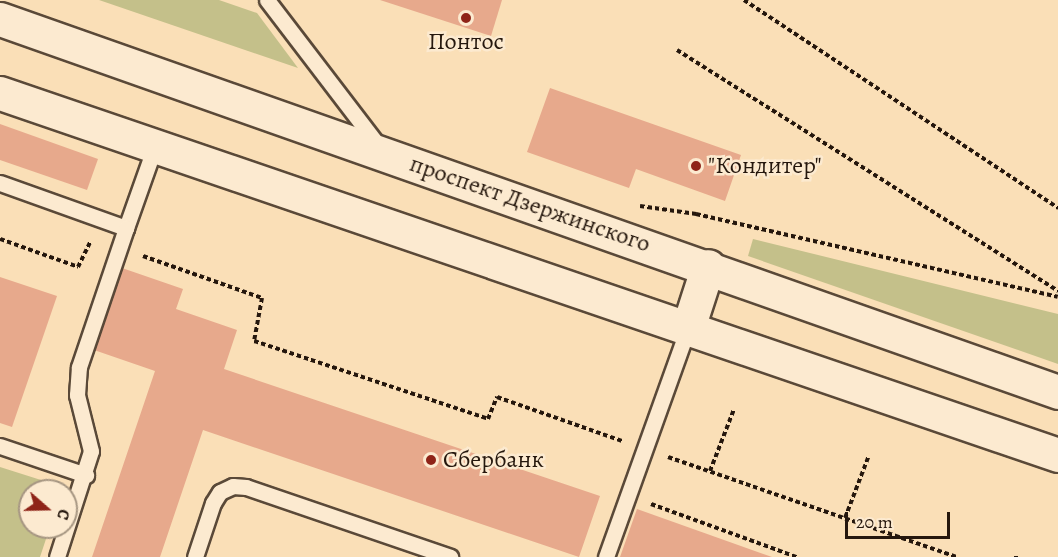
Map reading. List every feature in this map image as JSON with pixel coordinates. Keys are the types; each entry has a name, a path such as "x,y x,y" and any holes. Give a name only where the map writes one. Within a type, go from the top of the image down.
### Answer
{"street":[{"name":"проспект Дзержинского","path":"0,19 708,266 1058,392"},
{"path":"0,93 1058,455"},
{"path":"688,328 708,266"}],"lane":[{"path":"267,0 384,153"},
{"path":"57,557 86,475 91,451 77,395 78,367 155,146"},
{"path":"0,183 126,228"},
{"path":"606,557 688,328"},
{"path":"0,446 86,475"},
{"path":"195,557 213,503 220,492 233,486 246,487 450,557"}],"path":[{"path":"744,0 1058,208"},
{"path":"677,50 1058,291"},
{"path":"632,205 696,214 1058,297"},
{"path":"0,239 78,267 92,238 262,298 254,341 488,419 497,397 957,557"},
{"path":"710,471 734,409"},
{"path":"845,518 869,455"},
{"path":"650,493 646,502 797,557"}],"shaded area":[{"path":"99,0 219,0 257,13 298,68"},
{"path":"753,239 1058,314 1058,364 748,256"},
{"path":"0,467 38,479 18,479 18,539 46,539 40,557 0,557"}],"building":[{"name":"Понтос","path":"380,0 502,0 491,36"},
{"path":"550,88 741,155 725,201 636,169 629,188 527,152"},
{"path":"0,124 98,159 87,190 0,160"},
{"path":"122,268 183,289 176,309 237,330 224,369 600,496 579,557 203,430 160,557 92,557 155,371 94,350"},
{"path":"0,277 57,296 12,427 0,423"},
{"path":"637,509 772,557 620,557"}],"place":[{"name":"Понтос","path":"466,18"},
{"name":"\"Кондитер\"","path":"696,166"},
{"name":"Сбербанк","path":"431,460"}]}
